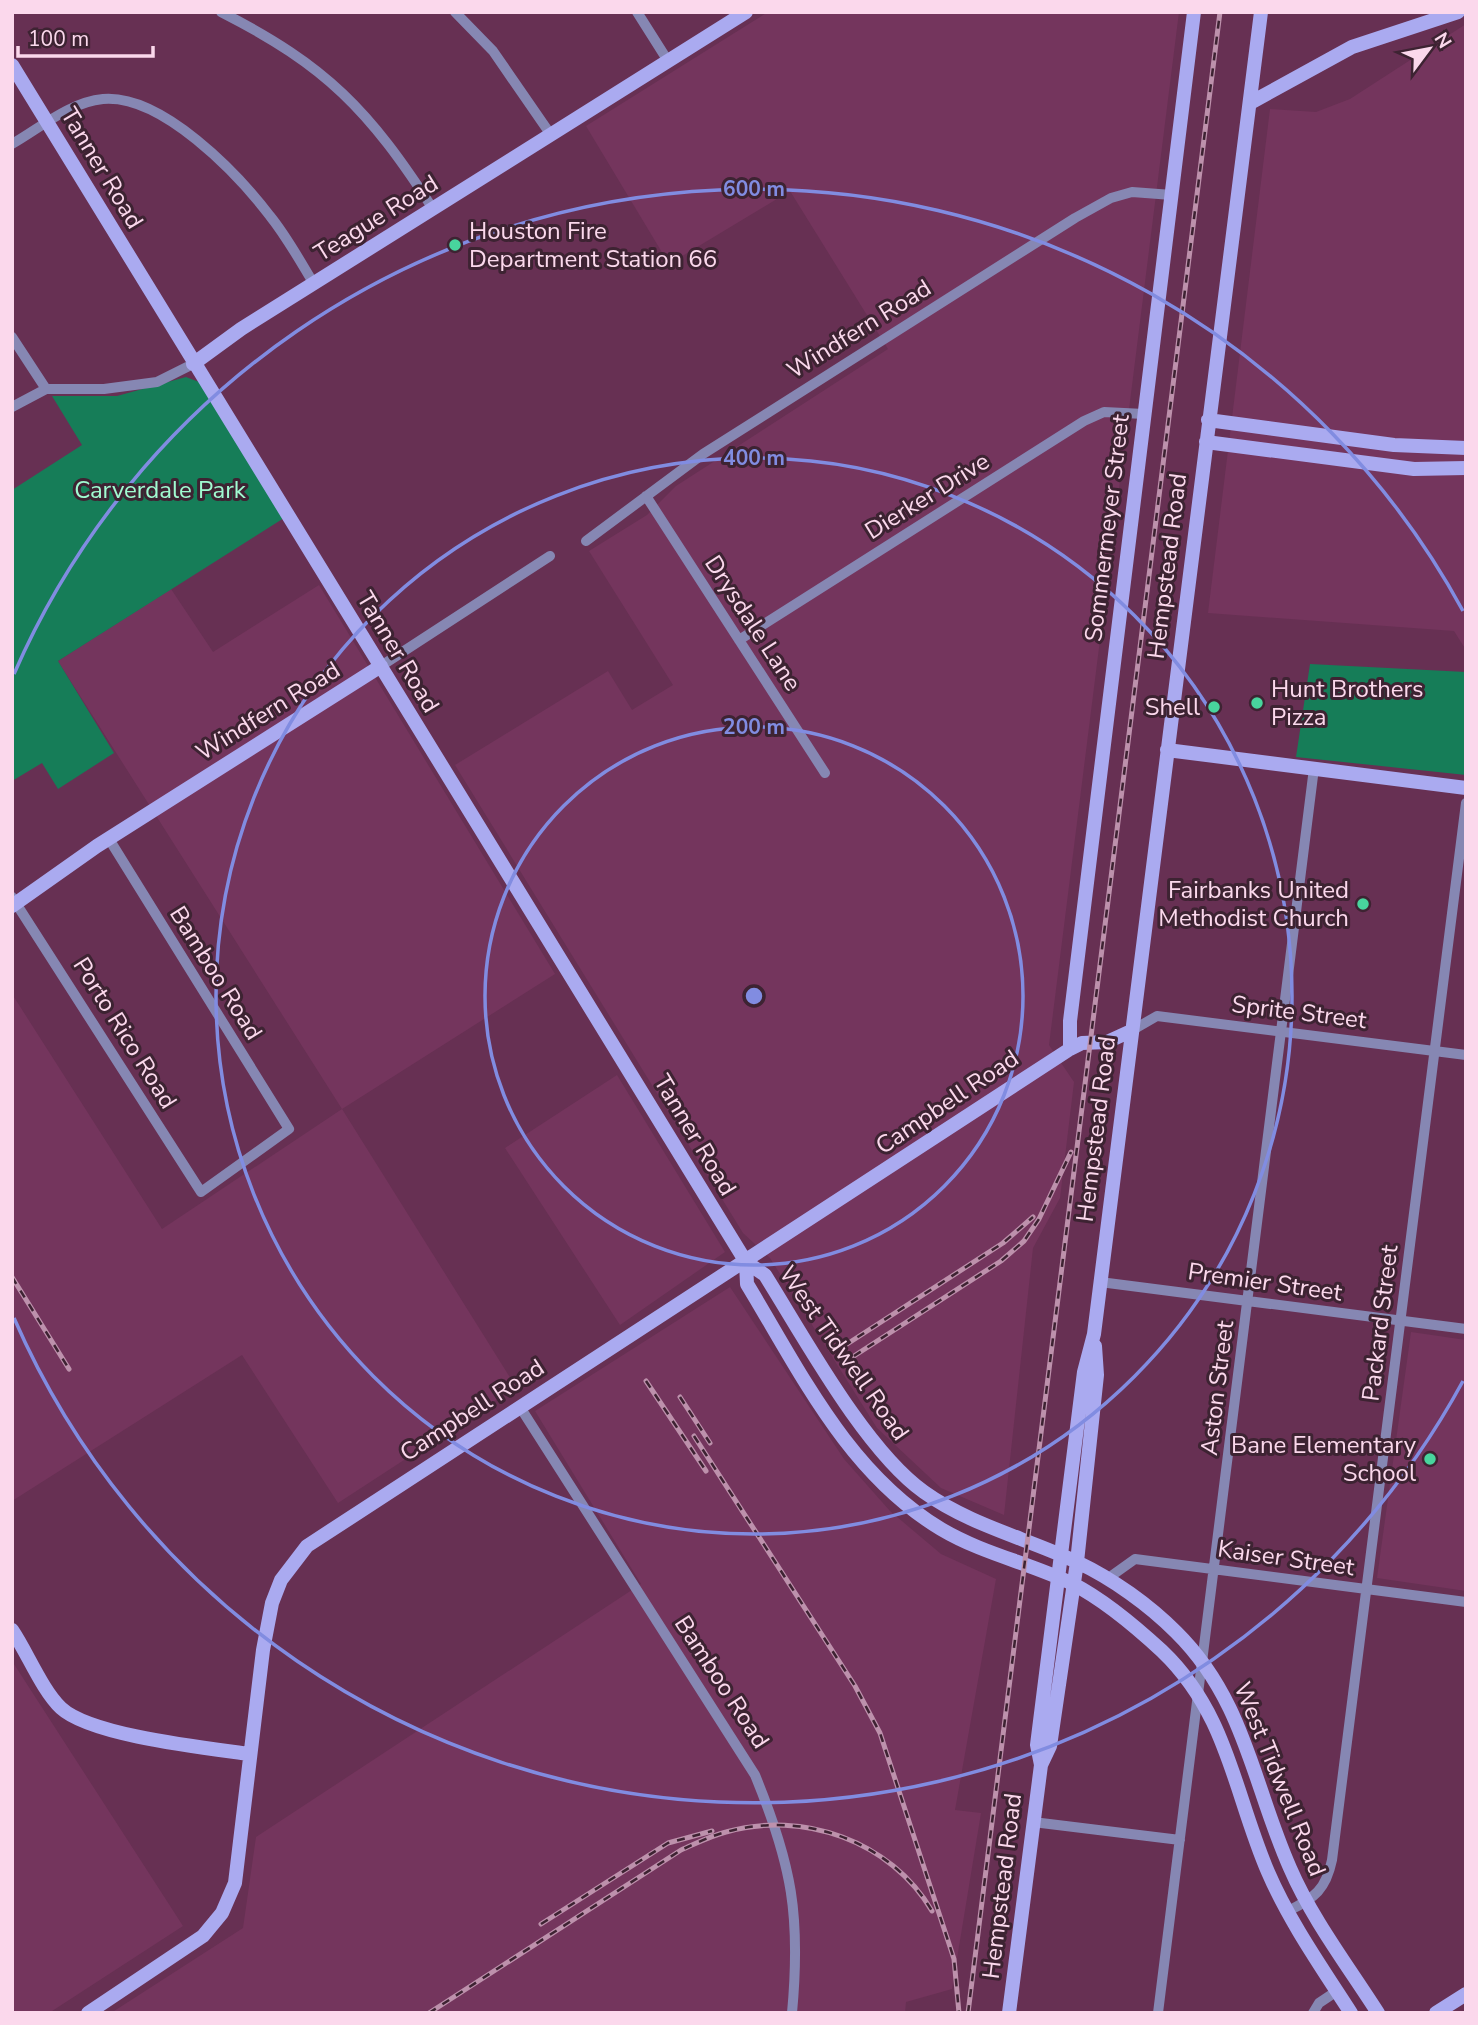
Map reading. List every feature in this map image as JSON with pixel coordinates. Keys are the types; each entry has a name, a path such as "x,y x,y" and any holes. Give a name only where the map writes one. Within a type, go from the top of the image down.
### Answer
{"main road":[{"name":"Teague Road","path":"194,363 314,284 746,12"},
{"name":"Sommermeyer Street","path":"1070,1049 1073,989 1194,12"},
{"name":"Hempstead Road","path":"1009,2013 1041,1765 1050,1746 1050,1701 1062,1556 1085,1418 1097,1375 1094,1334 1100,1282 1261,12"},
{"path":"1250,103 1352,47 1458,12"},
{"name":"Tanner Road","path":"12,65 746,1262"},
{"path":"1208,420 1394,445 1466,448"},
{"path":"1206,442 1393,467 1466,468"},
{"path":"1393,467 1394,445"},
{"name":"Windfern Road","path":"14,902 381,666"},
{"path":"1167,750 1466,788"},
{"name":"Campbell Road","path":"88,2013 194,1944 222,1913 235,1883 272,1603 281,1580 295,1558 320,1536 746,1262 1070,1049 1082,1044 1107,1042 1131,1031"},
{"name":"West Tidwell Road","path":"746,1262 765,1275 831,1380 876,1443 921,1490 957,1513 1062,1556 1107,1579 1177,1633 1201,1662 1235,1714 1282,1851 1307,1902 1378,2013"},
{"name":"West Tidwell Road","path":"746,1262 747,1283 846,1444 912,1510 969,1544 1074,1585 1161,1650 1197,1691 1219,1732 1261,1856 1289,1911 1351,2013"},
{"path":"813,1392 831,1380"},
{"name":"Hempstead Road","path":"1050,1701 1077,1563 1085,1418"},
{"path":"12,1630 60,1707 76,1718 121,1732 250,1754"},
{"path":"1242,1794 1262,1787"},
{"path":"1436,2013 1466,1994"}],"street":[{"path":"221,12 270,39 328,77 374,124 433,209"},
{"path":"455,12 493,51 551,135"},
{"path":"637,12 668,61"},
{"path":"12,144 81,105 104,99 131,104 173,124 199,143 252,194 271,217 314,284"},
{"name":"Windfern Road","path":"586,541 703,454 1075,218 1111,198 1132,192 1172,195"},
{"path":"12,337 46,389"},
{"name":"Teague Road","path":"12,407 46,389 139,386 157,382 194,363"},
{"name":"Dierker Drive","path":"739,640 1084,421 1104,412 1144,414"},
{"name":"Drysdale Lane","path":"646,496 825,773"},
{"name":"Windfern Road","path":"381,666 550,556"},
{"name":"Aston Street","path":"1158,2013 1197,1691 1216,1569 1314,768"},
{"name":"Packard Street","path":"1289,1911 1319,1894 1328,1880 1332,1860 1466,803"},
{"name":"Bamboo Road","path":"109,839 289,1129 201,1192"},
{"name":"Porto Rico Road","path":"14,902 201,1192"},
{"name":"Sprite Street","path":"1131,1031 1157,1016 1466,1055"},
{"name":"Premier Street","path":"1100,1282 1466,1329"},
{"name":"Bamboo Road","path":"520,1407 755,1775 775,1824 793,1891 797,1958 792,2013"},
{"name":"Kaiser Street","path":"1107,1579 1135,1559 1466,1602"},
{"path":"1033,1822 1180,1840"},
{"path":"1313,2013 1320,2003 1337,1991"}],"shaded area":[{"path":"768,12 1179,12 1049,1045 1074,1082 1060,1198 1033,1248 1004,1515 941,1488 877,1428 770,1258 743,1233 455,765 608,671 632,710 673,685 589,551 647,515 676,486 888,349 790,191 669,264 586,126"},
{"path":"1466,24 1466,650 1454,631 1208,613 1270,109 1316,112 1350,99"},
{"path":"319,585 555,974 342,1109 58,661 171,589 213,652"},
{"path":"12,994 162,1229 342,1109 516,1387 338,1503 242,1355 12,1501"},
{"path":"617,1075 725,1252 620,1325 505,1148"},
{"path":"730,1287 844,1459 890,1511 941,1554 996,1579 955,1810 981,1813 952,1989 906,2002 905,2013 111,2013 243,1928 256,1837 641,1584 535,1411"},
{"name":"Bane Elementary School","path":"1411,1332 1466,1340 1466,1591 1377,1578"},
{"path":"12,1661 183,1926 49,2013 12,2013"}],"green space":[{"name":"Carverdale Park","path":"186,377 199,382 284,518 58,661 114,753 58,789 42,763 12,781 12,490 82,445 52,396 117,396"},
{"path":"1310,664 1466,672 1466,775 1296,757"}],"railway":[{"path":"968,2013 1220,12"},
{"path":"854,1356 1001,1261 1024,1241 1039,1219 1071,1152"},
{"path":"844,1346 1003,1243 1033,1217"},
{"path":"12,1277 69,1369"},
{"path":"646,1381 706,1471"},
{"path":"680,1397 710,1443"},
{"path":"694,1436 855,1686 880,1733 954,1959 959,2013"},
{"path":"429,2013 681,1850 726,1832 755,1826 785,1825 814,1829 869,1849 893,1866 915,1887 932,1911"},
{"path":"541,1924 668,1843 712,1831"}],"place":[{"name":"Houston Fire Department Station 66","path":"455,245"},
{"name":"Hunt Brothers Pizza","path":"1257,703"},
{"name":"Shell","path":"1214,707"},
{"name":"Fairbanks United Methodist Church","path":"1363,904"},
{"name":"Bane Elementary School","path":"1430,1459"}]}
